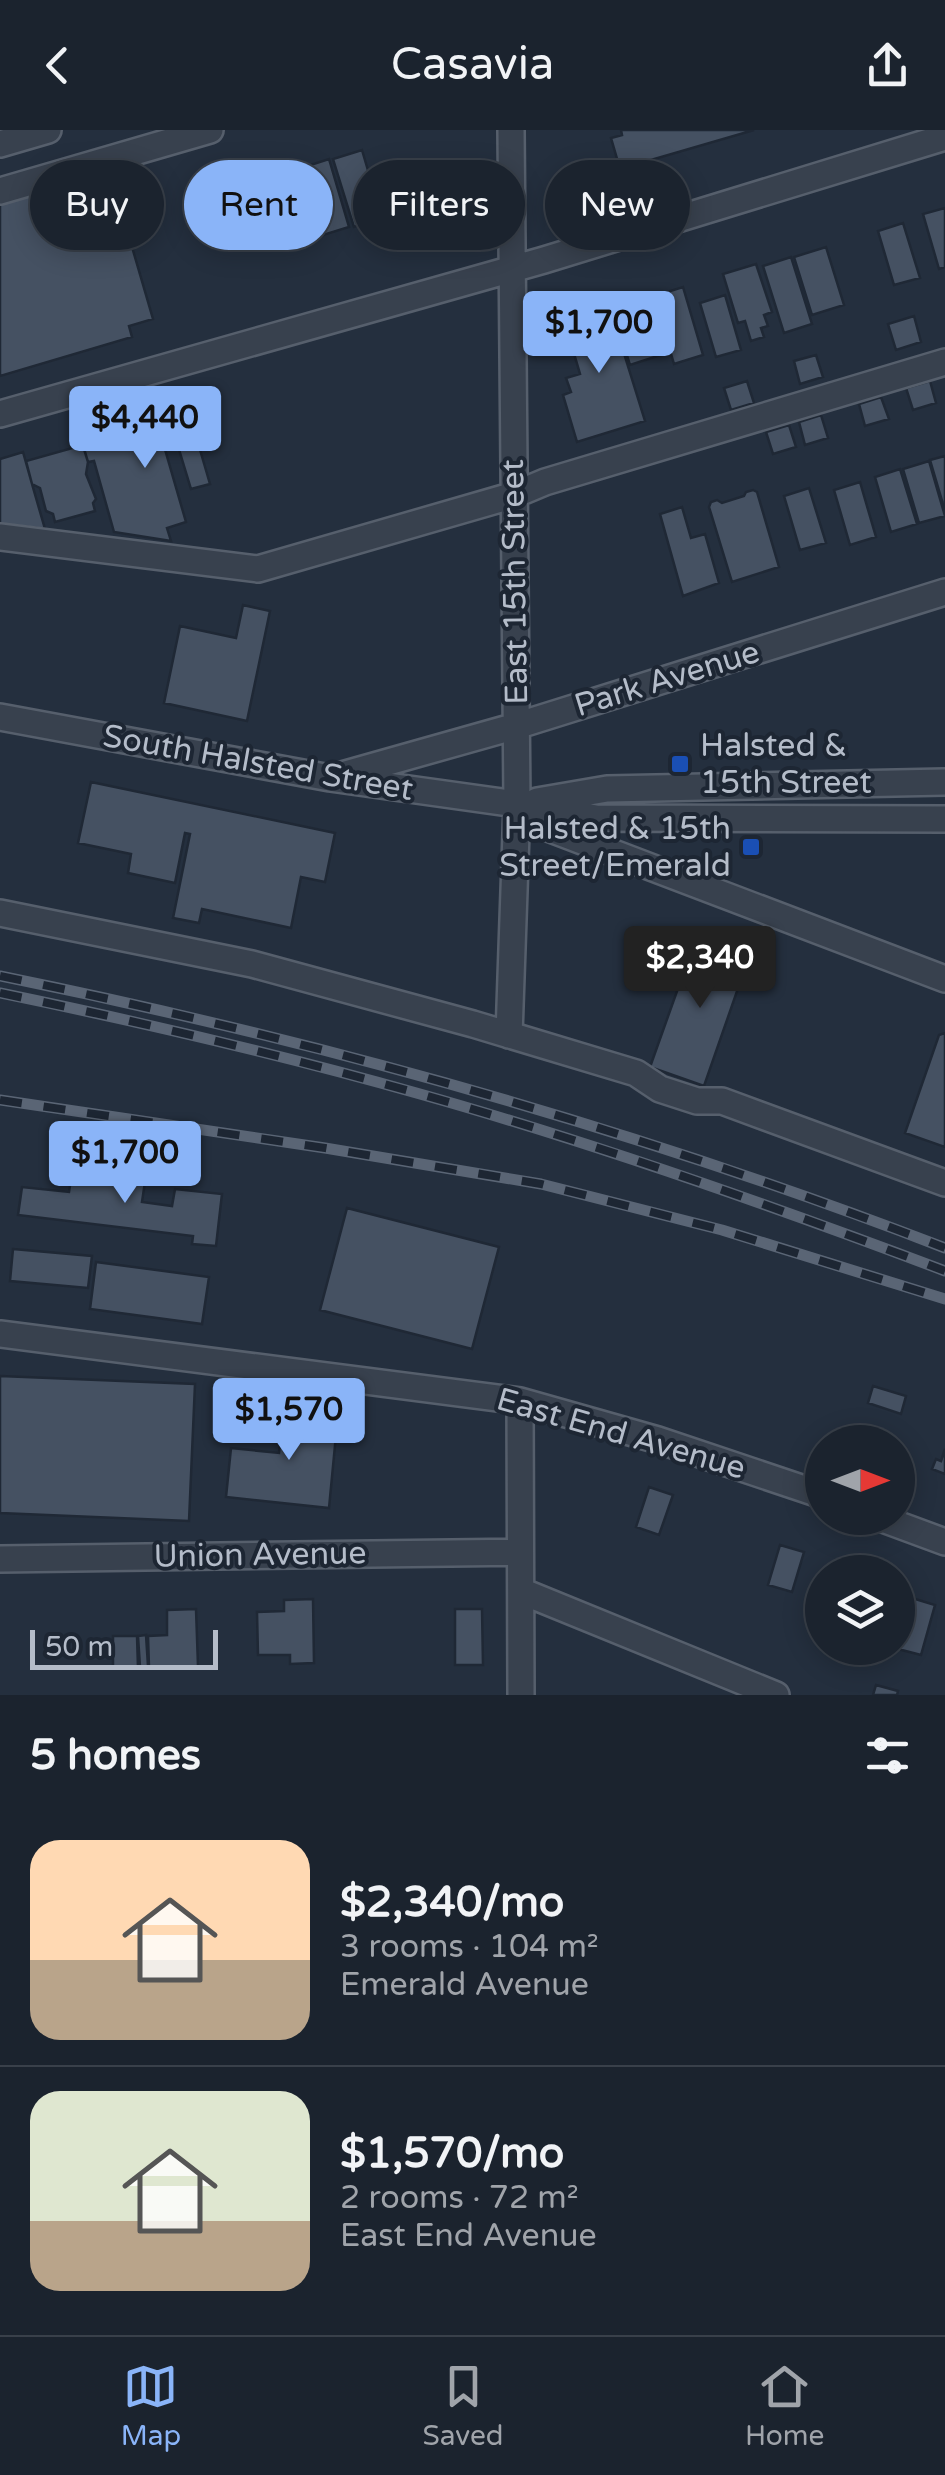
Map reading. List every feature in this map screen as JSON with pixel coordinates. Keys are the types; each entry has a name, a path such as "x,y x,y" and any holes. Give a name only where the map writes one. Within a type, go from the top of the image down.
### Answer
{"street":[{"path":"0,144 48,130"},
{"path":"0,191 140,140 210,130"},
{"name":"East 15th Street","path":"509,1034 517,804 511,130"},
{"path":"0,414 512,269 945,137"},
{"path":"0,537 258,568 514,495 945,362"},
{"name":"Park Avenue","path":"330,778 516,726 945,592"},
{"name":"South Halsted Street","path":"0,717 330,778 596,818 945,818"},
{"name":"South Halsted Street","path":"517,804 607,789 945,782"},
{"path":"517,804 540,825 945,979"},
{"path":"0,913 252,964 509,1034 636,1073 660,1089 679,1095 722,1101 945,1182"},
{"name":"East End Avenue","path":"0,1334 520,1400 658,1440 805,1490"},
{"path":"520,1400 521,1695"},
{"path":"915,1531 945,1542"},
{"name":"Union Avenue","path":"0,1559 520,1552"},
{"path":"520,1592 776,1695"}],"building":[{"path":"621,130 754,130 651,160 617,160 611,138 622,135"},
{"path":"362,150 365,160 353,160 353,224 333,159"},
{"path":"333,173 349,227 333,232"},
{"path":"30,194 30,250 133,250 153,319 129,326 132,337 0,376 0,203"},
{"path":"945,208 945,267 939,269 923,214"},
{"path":"903,223 920,278 894,285 878,231"},
{"path":"826,247 844,305 812,315 794,257"},
{"path":"791,257 812,324 784,333 763,266"},
{"path":"756,264 772,312 764,315 768,326 761,328 764,337 751,341 745,321 738,323 723,274"},
{"path":"683,287 703,355 674,364 654,296"},
{"path":"725,295 741,350 716,357 700,303"},
{"path":"646,297 664,354 630,365 612,307"},
{"path":"608,302 645,421 577,442 563,395 571,392 566,378 580,374 563,316"},
{"path":"914,316 921,342 896,350 888,324"},
{"path":"816,355 823,377 800,384 794,361"},
{"path":"747,381 754,403 731,410 724,388"},
{"path":"930,381 936,403 913,410 906,388"},
{"path":"881,397 889,419 865,426 859,404"},
{"path":"187,405 210,484 191,489 177,443 164,446 186,522 167,528 171,541 114,532 94,461 88,462 80,436"},
{"path":"821,415 828,438 805,445 799,422"},
{"path":"789,425 796,447 773,454 766,432"},
{"path":"83,445 88,462 86,474 96,499 95,511 55,522 53,514 46,511 40,488 32,484 26,461"},
{"path":"23,452 45,529 0,524 0,459"},
{"path":"945,456 945,511 930,460"},
{"path":"929,461 945,516 919,523 903,469"},
{"path":"900,469 917,524 891,532 875,477"},
{"path":"860,482 876,537 850,545 834,490"},
{"path":"809,488 826,543 800,550 784,496"},
{"path":"753,490 757,492 779,567 732,582 709,507 711,502 722,503"},
{"path":"682,507 691,538 705,534 719,583 683,596 660,514"},
{"path":"243,605 270,611 247,721 164,703 180,626 236,638"},
{"path":"91,782 335,833 325,882 301,877 291,928 202,909 199,923 173,918 190,834 185,833 175,883 128,873 131,854 78,843"},
{"path":"697,935 750,954 704,1086 650,1067"},
{"path":"945,1033 945,1147 905,1133 939,1035"},
{"path":"73,1167 146,1175 142,1202 172,1206 175,1189 222,1194 216,1246 192,1244 193,1236 18,1215 22,1187 69,1192"},
{"path":"347,1208 499,1247 472,1349 320,1310"},
{"path":"13,1249 92,1256 88,1288 10,1281"},
{"path":"96,1262 209,1277 202,1324 90,1309"},
{"path":"0,1376 195,1384 189,1521 0,1513"},
{"path":"873,1386 906,1396 901,1414 868,1403"},
{"path":"284,1408 338,1414 329,1508 226,1497 231,1448 279,1453"},
{"path":"945,1449 945,1474 932,1469 936,1459 941,1461"},
{"path":"649,1487 673,1495 659,1535 636,1527"},
{"path":"780,1545 804,1552 792,1592 768,1585"},
{"path":"313,1599 314,1663 290,1664 290,1655 258,1655 257,1612 284,1611 284,1600"},
{"path":"915,1599 935,1605 921,1655 915,1653"},
{"path":"196,1609 198,1666 149,1667 148,1636 167,1635 167,1610"},
{"path":"455,1609 482,1609 483,1665 455,1665"},
{"path":"146,1635 148,1666 140,1667 138,1636"},
{"path":"113,1636 137,1636 138,1668 113,1668"},
{"path":"876,1685 898,1691 897,1695 873,1695"}],"railway":[{"path":"0,976 240,1029 478,1092 713,1165 945,1248"},
{"path":"0,993 264,1053 487,1113 685,1177 945,1271"},
{"path":"0,1100 541,1184 722,1230 945,1299"}],"place":[{"name":"Halsted & 15th Street","path":"680,764"},
{"name":"Halsted & 15th Street/Emerald","path":"751,847"}]}
